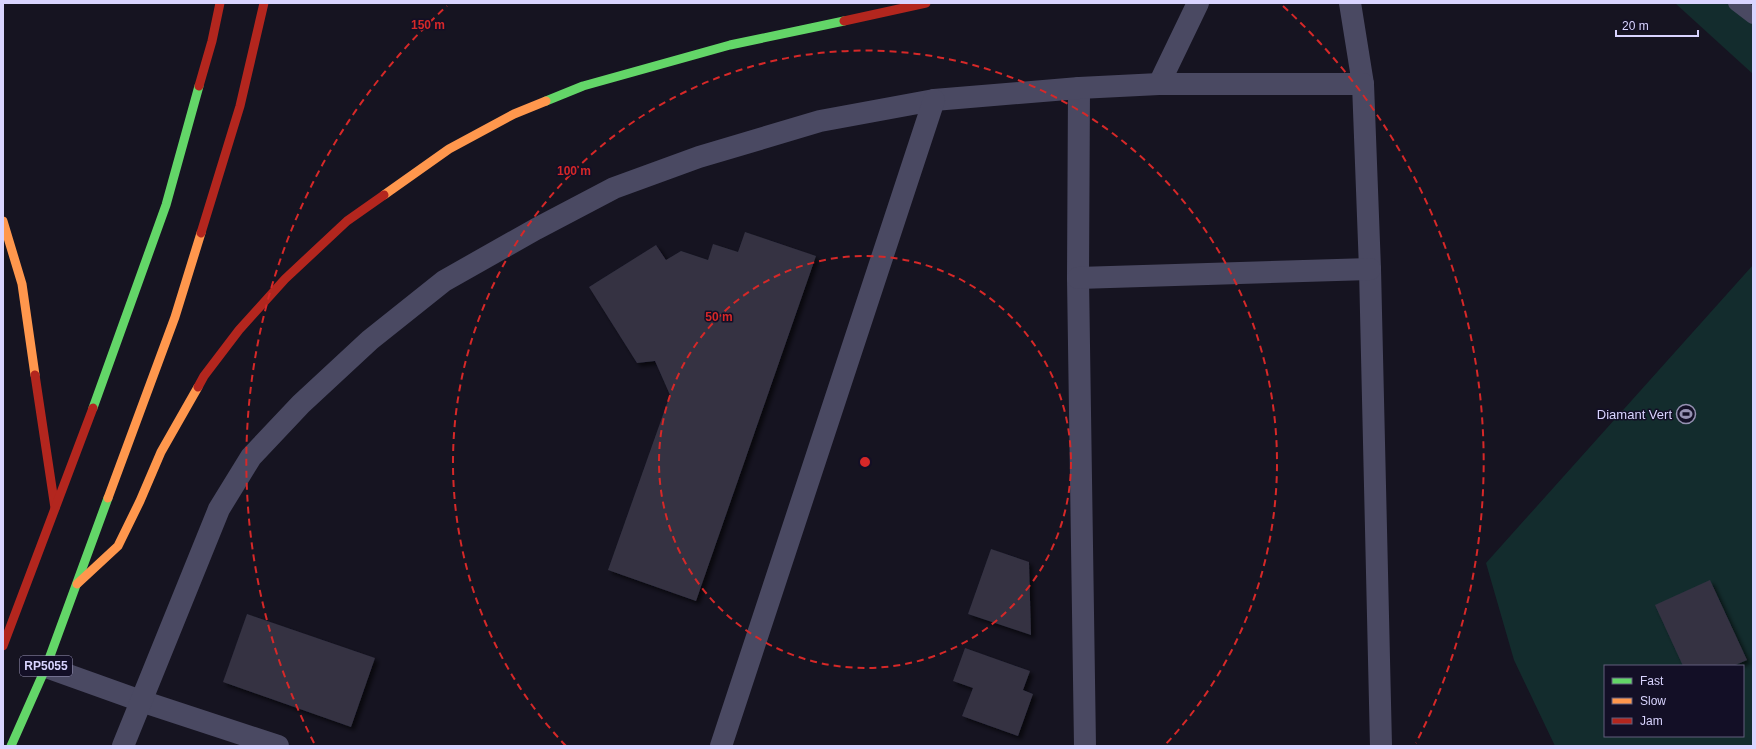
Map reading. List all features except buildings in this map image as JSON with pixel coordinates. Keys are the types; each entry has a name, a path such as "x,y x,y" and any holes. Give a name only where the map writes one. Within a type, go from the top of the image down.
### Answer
{"highway":[{"path":"3,646 55,512 134,299 166,205 212,41 220,3"},
{"path":"77,584 175,317 240,106 264,3"},
{"path":"77,584 118,546 140,502 160,452 204,376 239,330 285,279 347,221 449,149 514,114 583,86 730,45 926,3"},
{"path":"3,221 22,284 55,512"},
{"name":"RP5055","path":"11,746 46,667 77,584"}],"street":[{"path":"1159,84 1198,3"},
{"path":"1350,3 1363,84 1370,269 1381,746"},
{"path":"123,746 219,509 252,457 301,404 370,340 444,281 536,229 614,188 699,157 820,121 934,100 1079,88 1159,84 1363,84"},
{"path":"1079,88 1078,278 1085,746"},
{"path":"721,746 934,100"},
{"path":"1078,278 1370,269"},
{"path":"46,667 141,701 278,746"}],"lane":[{"path":"1736,3 1753,16"}],"green space":[{"path":"1675,3 1753,3 1753,74"},
{"name":"Diamant Vert","path":"1753,265 1753,746 1555,746 1514,660 1486,563"}],"traffic: fast":[{"path":"546,101 583,86 730,45 844,21"},
{"path":"93,408 166,205 199,86"},
{"path":"11,746 46,667 108,498"}],"traffic: slow":[{"path":"384,195 449,149 514,114 546,101"},
{"path":"3,221 22,284 35,375"},
{"path":"108,498 175,317 201,233"},
{"path":"77,584 118,546 140,501 161,452 198,387"}],"traffic: jam":[{"path":"199,86 212,41 220,3"},
{"path":"201,233 240,106 264,3"},
{"path":"844,21 926,3"},
{"path":"198,387 204,376 239,330 285,279 347,221 384,195"},
{"path":"35,375 55,508"},
{"path":"3,646 93,408"}],"place":[{"name":"Diamant Vert","path":"1686,414"}]}
